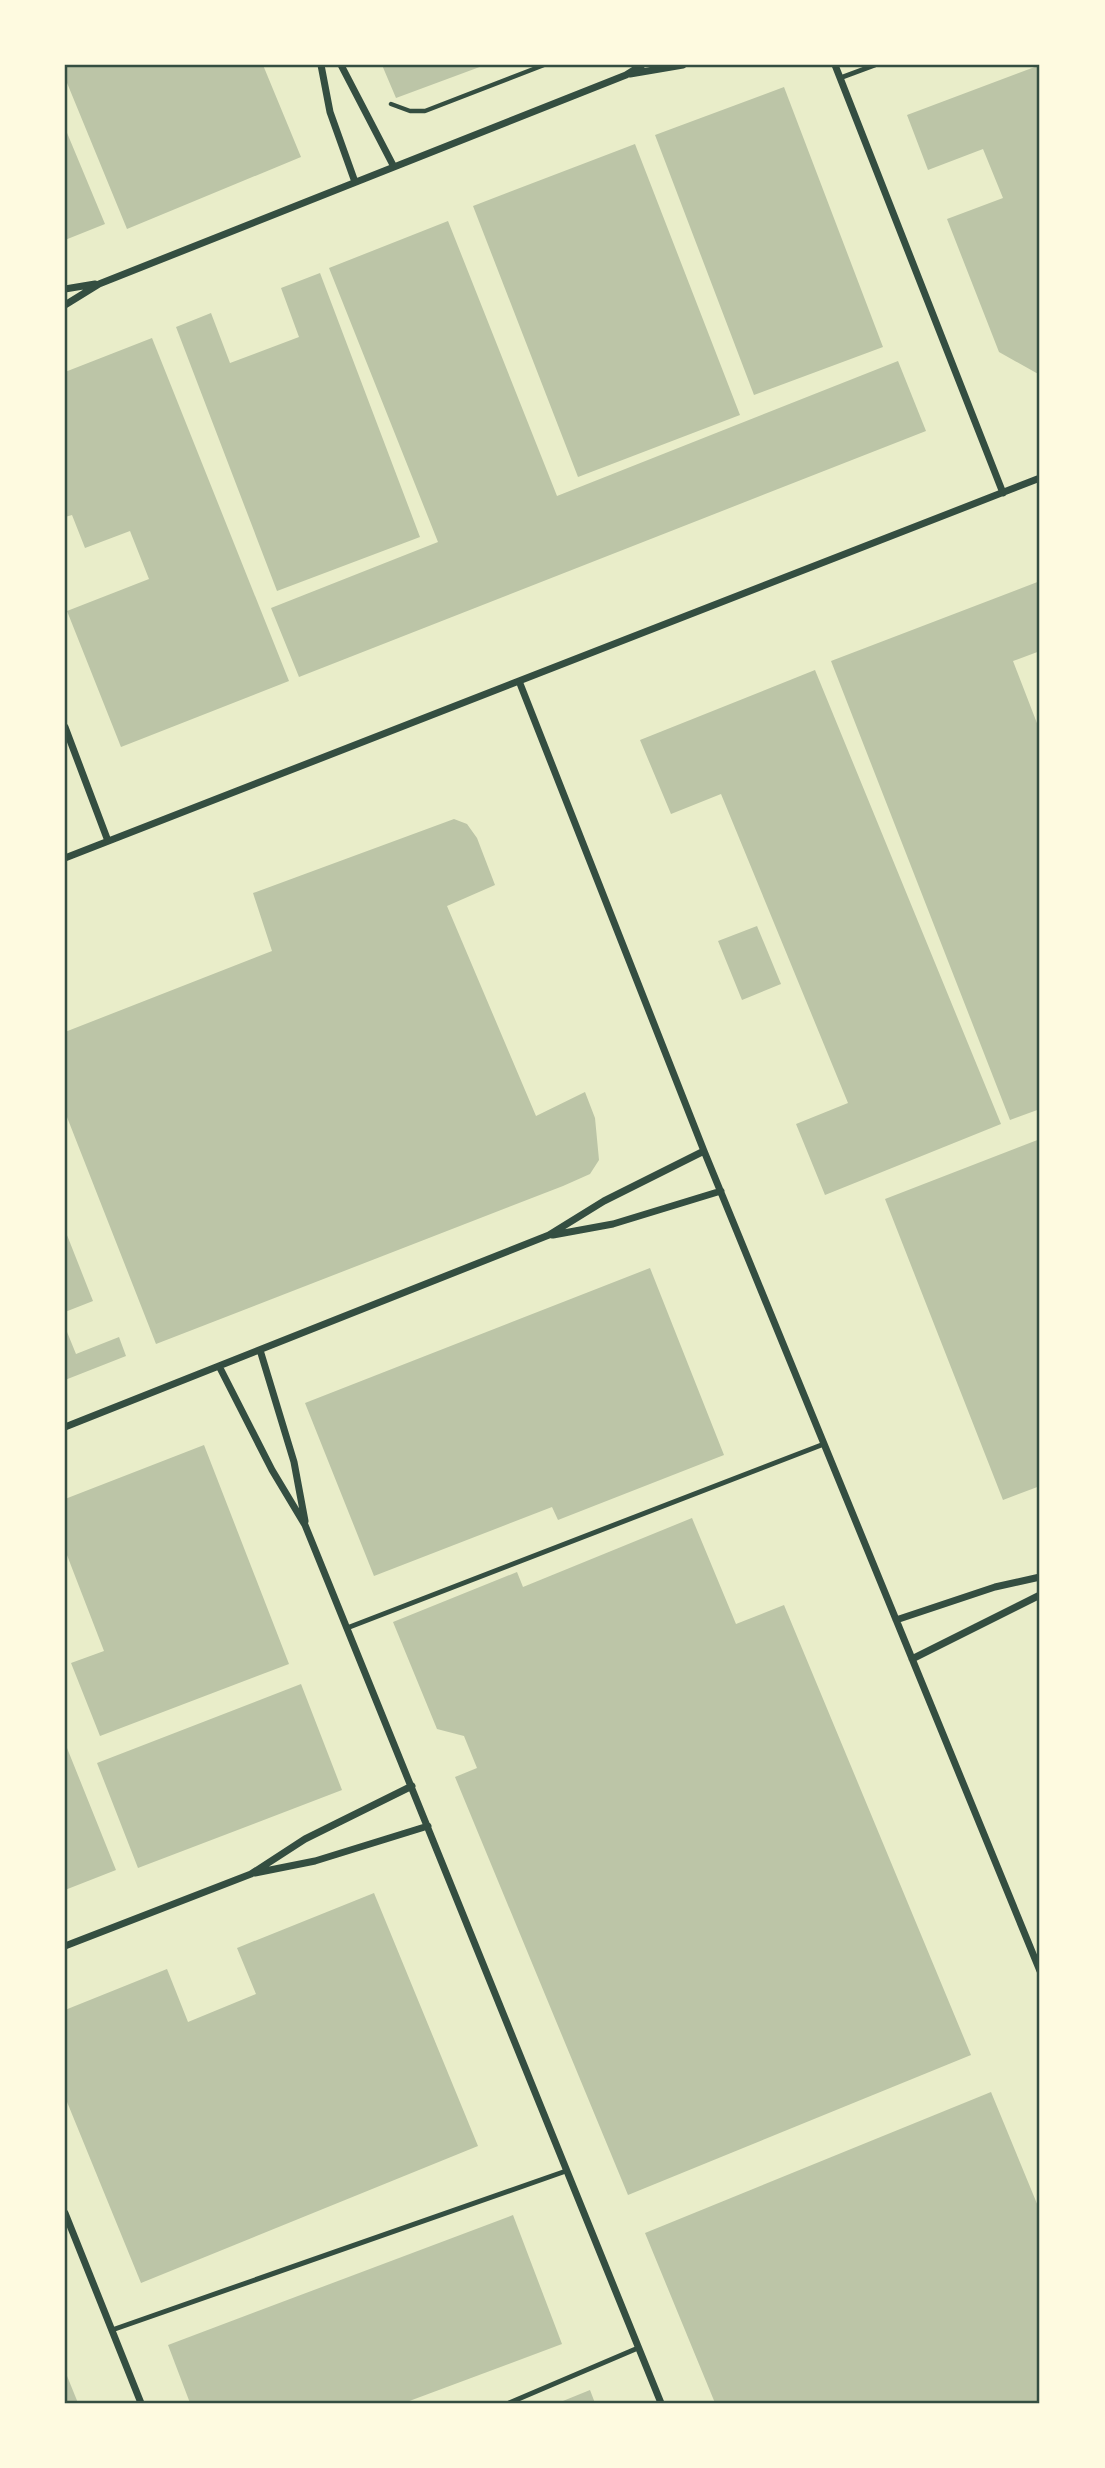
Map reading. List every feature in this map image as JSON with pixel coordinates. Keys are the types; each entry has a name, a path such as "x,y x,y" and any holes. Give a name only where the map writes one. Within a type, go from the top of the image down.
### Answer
{"street":[{"path":"321,65 330,112 355,182"},
{"path":"341,65 394,167"},
{"path":"65,305 99,284 626,75 642,65"},
{"path":"626,75 683,65"},
{"path":"835,65 1003,493"},
{"path":"65,289 99,284"},
{"path":"65,858 1040,478"},
{"path":"519,681 704,1151 1040,1971"},
{"path":"65,727 108,841"},
{"path":"65,1427 549,1235 604,1202 704,1151"},
{"path":"549,1235 613,1224 721,1191"},
{"path":"260,1350 294,1462 305,1525"},
{"path":"219,1366 272,1470 305,1525 661,2403"},
{"path":"896,1620 995,1587 1040,1577"},
{"path":"912,1660 1040,1595"},
{"path":"251,1874 305,1839 412,1786"},
{"path":"65,1946 251,1874 315,1861 428,1826"},
{"path":"65,2213 141,2403"}],"lane":[{"path":"840,78 875,65"},
{"path":"347,1628 824,1444"},
{"path":"112,2330 566,2171"},
{"path":"509,2403 638,2348"}],"path":[{"path":"383,99 396,107 425,111 544,65"}],"building":[{"path":"65,65 263,65 301,157 127,229 65,78"},
{"path":"382,65 485,65 396,98"},
{"path":"1040,65 1040,375 999,352 947,219 1003,198 983,149 928,170 907,115"},
{"path":"784,87 883,347 754,395 655,135"},
{"path":"65,128 105,224 65,240"},
{"path":"635,144 740,415 578,477 473,206"},
{"path":"448,221 557,496 898,361 926,431 299,677 271,608 438,542 329,268"},
{"path":"320,273 420,537 277,591 176,327 211,313 230,363 299,337 281,288"},
{"path":"152,338 289,681 121,747 67,611 149,579 130,531 85,548 72,515 65,517 65,372"},
{"path":"1040,581 1040,651 1013,661 1040,731 1040,1109 1010,1120 831,661"},
{"path":"815,670 1001,1124 825,1195 796,1124 848,1103 721,794 671,814 640,740"},
{"path":"454,819 467,824 477,838 495,885 447,906 536,1116 585,1092 595,1118 599,1160 590,1174 563,1186 156,1344 65,1112 65,1032 272,951 253,893"},
{"path":"757,926 781,984 742,1000 718,941"},
{"path":"1040,1139 1040,1486 1003,1500 885,1199"},
{"path":"65,1230 93,1301 65,1312"},
{"path":"650,1268 724,1455 558,1520 552,1507 374,1576 305,1403"},
{"path":"65,1327 76,1354 119,1337 126,1356 65,1380"},
{"path":"204,1445 289,1664 100,1736 71,1663 104,1651 65,1550 65,1499"},
{"path":"692,1518 736,1624 784,1605 971,2055 628,2195 455,1777 477,1768 464,1736 437,1729 393,1622 517,1572 523,1587"},
{"path":"301,1684 342,1790 138,1868 97,1763"},
{"path":"65,1743 116,1870 65,1890"},
{"path":"374,1893 478,2146 141,2283 65,2097 65,2010 167,1969 188,2022 256,1994 237,1948"},
{"path":"991,2092 1040,2211 1040,2403 715,2403 645,2233"},
{"path":"513,2215 562,2344 404,2403 190,2403 168,2345"},
{"path":"65,2371 78,2403 65,2403"},
{"path":"590,2390 595,2403 558,2403"}]}
